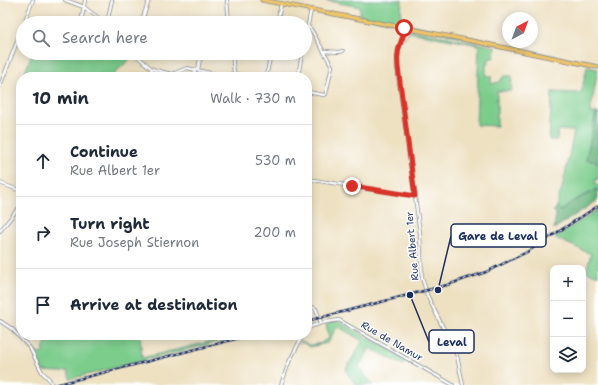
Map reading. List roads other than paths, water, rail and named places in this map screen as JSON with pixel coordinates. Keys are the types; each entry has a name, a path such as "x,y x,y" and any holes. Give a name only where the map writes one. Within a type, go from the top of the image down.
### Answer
{"main road":[{"path":"262,0 598,68"}],"street":[{"path":"27,16 33,0"},
{"path":"65,0 84,7 96,16"},
{"path":"82,16 85,0"},
{"path":"108,16 112,0"},
{"path":"143,16 149,0"},
{"path":"226,0 228,16"},
{"path":"278,16 281,4"},
{"path":"310,16 311,10"},
{"name":"Rue Albert 1er","path":"405,28 398,47 397,56 420,233 421,271 424,289 457,356 463,385"},
{"path":"312,33 332,66 327,93 324,95 312,93"},
{"path":"0,86 16,45"},
{"path":"323,51 343,51"},
{"path":"142,60 152,69 165,72"},
{"path":"197,70 199,60"},
{"path":"233,60 234,72"},
{"path":"267,72 270,60"},
{"path":"299,72 301,60"},
{"path":"177,72 184,68 206,72"},
{"path":"312,180 415,196"},
{"path":"0,183 16,189"},
{"path":"0,231 16,211"},
{"path":"312,307 316,309 320,323"},
{"name":"Rue de Namur","path":"312,326 337,320 341,321 453,385"},
{"path":"0,321 16,333"},
{"path":"22,340 30,348 42,372 52,384"},
{"path":"280,385 289,362 300,340"}],"railway":[{"path":"312,320 447,285 486,272 527,252 598,206"},
{"path":"55,385 231,340"}],"place":[{"name":"Gare de Leval","path":"438,290"},
{"name":"Leval","path":"410,295"}]}
